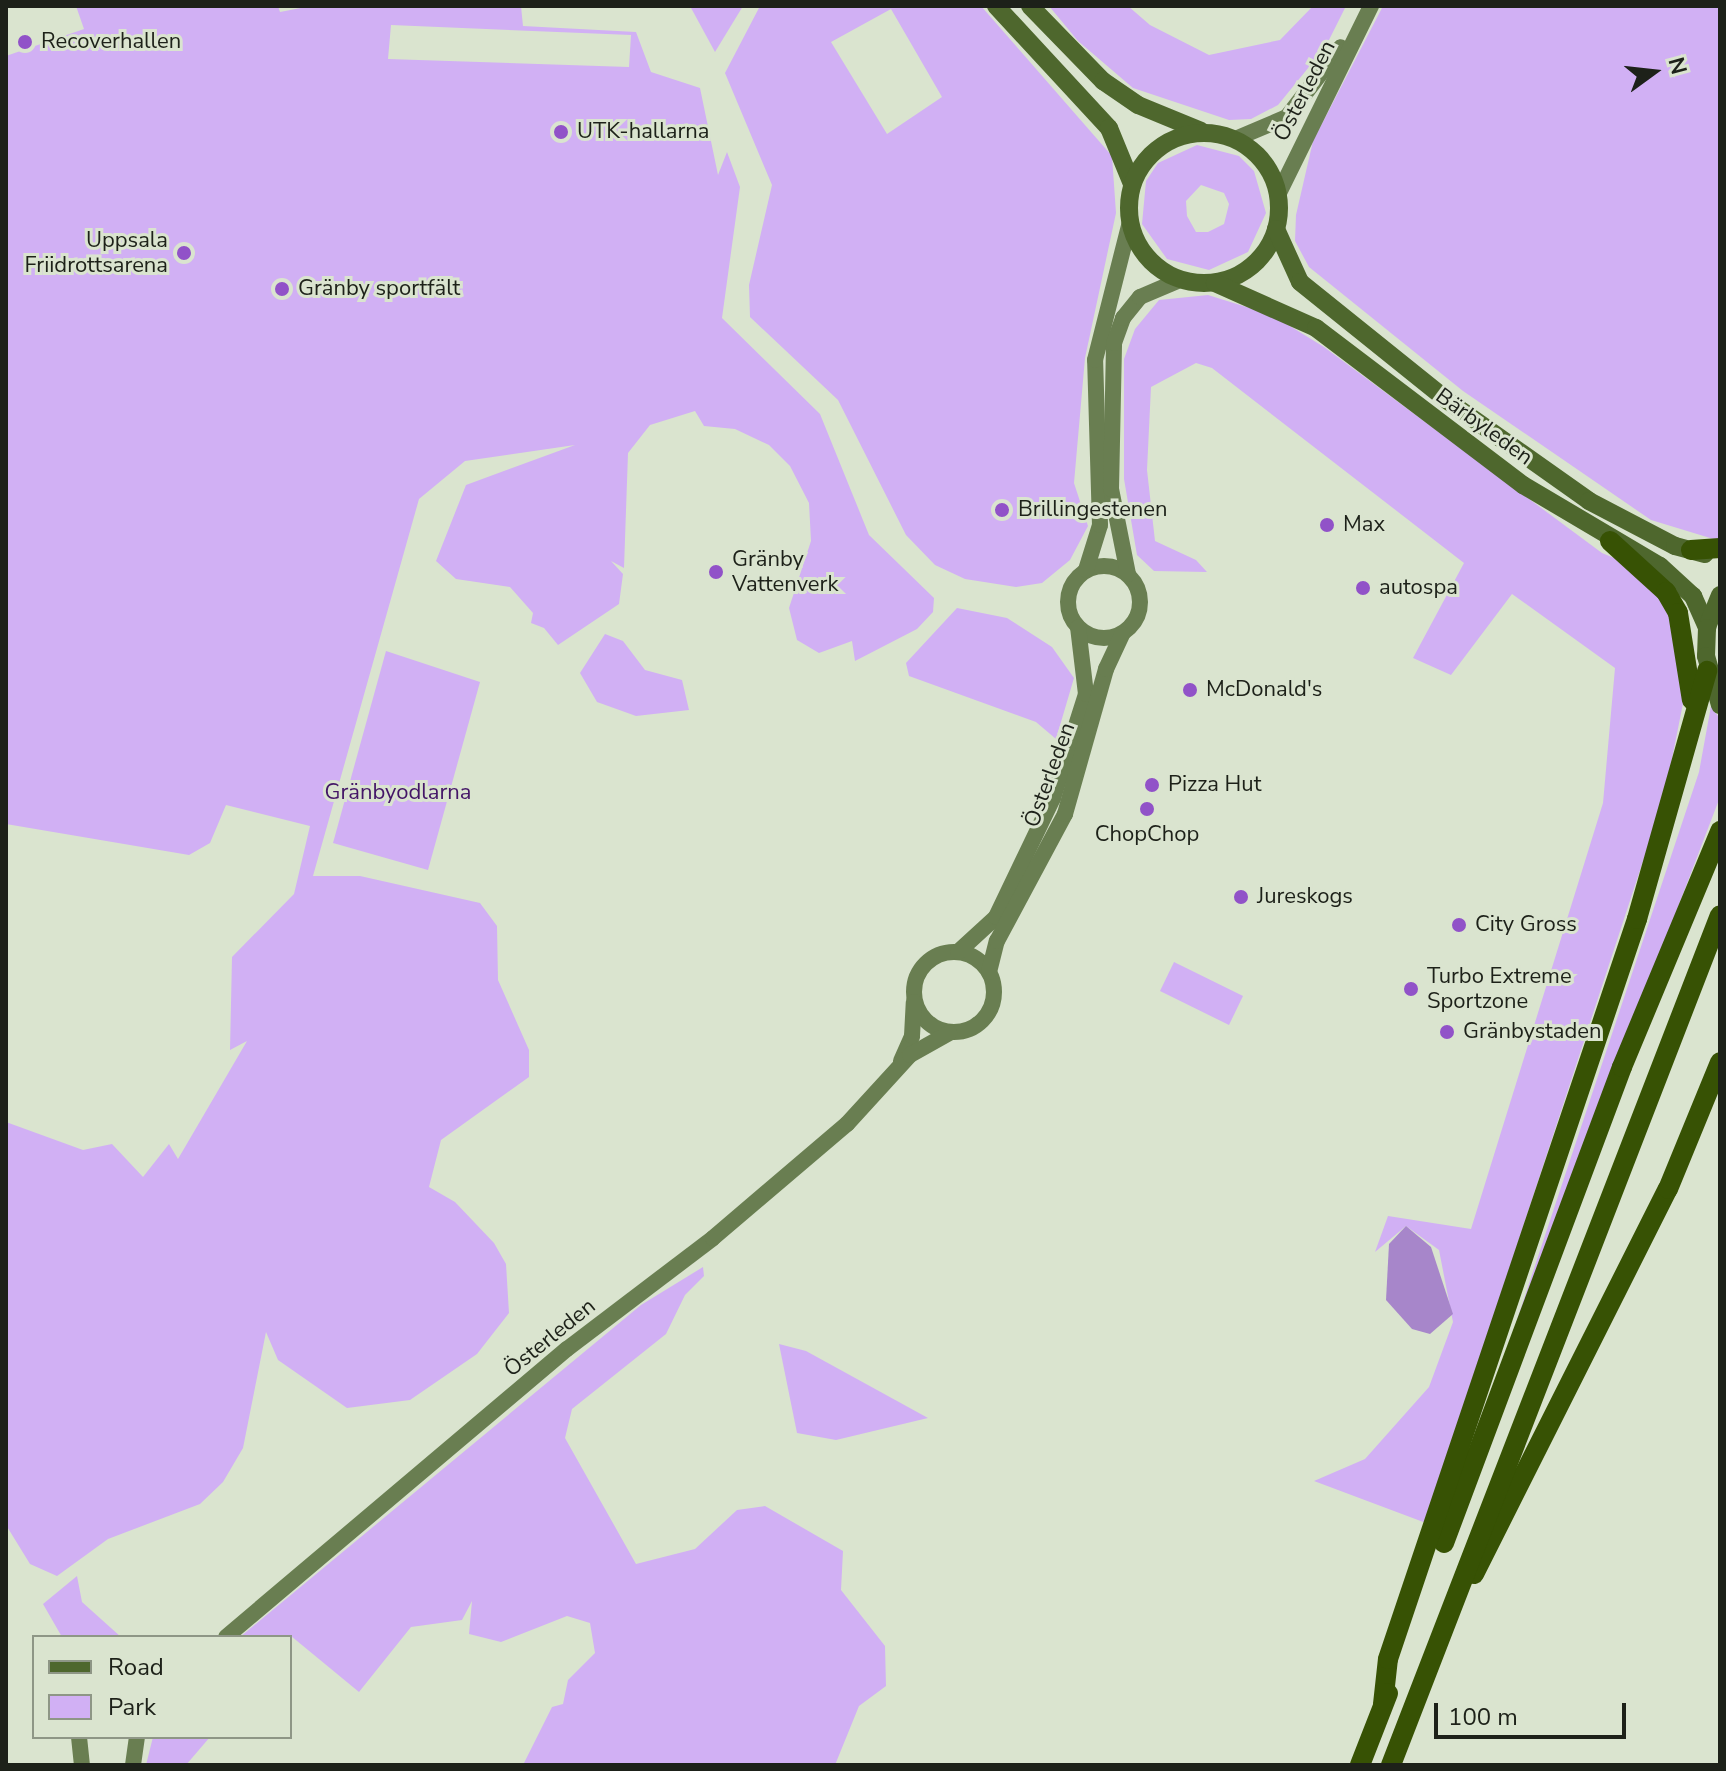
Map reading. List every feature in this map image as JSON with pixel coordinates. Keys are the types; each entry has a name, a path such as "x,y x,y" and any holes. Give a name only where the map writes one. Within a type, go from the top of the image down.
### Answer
{"highway":[{"path":"1610,541 1666,592 1678,613 1690,662 1692,727"},
{"path":"1691,550 1720,548"},
{"path":"1383,1704 1388,1659 1646,890 1707,671"},
{"path":"1360,1765 1622,1067 1720,831"},
{"path":"1391,1765 1720,915"},
{"path":"1451,1612 1497,1536 1608,1314 1720,1062"}],"main road":[{"path":"996,6 1109,128 1132,184 1130,222 1095,360 1100,525 1086,570 1068,598 1078,627 1094,637 1122,634 1140,606 1128,574 1111,477 1114,343 1123,318 1140,297 1180,280 1215,283 1253,265 1276,229 1278,195 1264,162 1235,139 1203,132 1138,105 1103,81 1030,6"},
{"name":"Österleden","path":"1235,139 1279,121 1304,101 1334,62 1361,6"},
{"name":"Österleden","path":"1278,195 1371,6"},
{"path":"1132,184 1159,146 1203,132"},
{"path":"1130,222 1147,258 1180,280"},
{"name":"Bärbyleden","path":"1276,229 1300,282 1448,401 1589,501 1691,550 1720,556"},
{"name":"Bärbyleden","path":"1215,283 1316,328 1471,448 1610,541 1680,580 1707,628"},
{"path":"1086,570 1108,566 1128,574"},
{"path":"1720,595 1707,628 1707,671 1720,705"},
{"name":"Österleden","path":"958,952 996,917 1053,798 1086,694 1088,667 1078,627"},
{"name":"Österleden","path":"989,972 997,941 1065,814 1100,688 1122,634"},
{"path":"958,952 989,972 994,994 984,1019 949,1033 929,1024 914,1001 924,965 958,952"},
{"name":"Österleden","path":"897,1068 912,1036 914,1001"},
{"name":"Österleden","path":"228,1635 567,1349 713,1238 847,1124 897,1068 949,1033"},
{"path":"133,1765 138,1739"}],"green space":[{"path":"76,6 278,6 280,12 311,6 521,6 523,26 636,32 651,72 700,88 718,175 727,152 740,187 722,318 820,414 869,535 934,598 933,612 917,629 855,661 852,641 819,653 797,640 789,608 811,541 809,503 790,466 769,445 735,429 704,426 695,411 650,425 628,453 624,568 611,561 623,574 619,604 558,645 544,628 531,623 533,613 510,587 456,579 436,561 466,485 575,445 465,461 419,499 313,876 360,876 480,903 497,926 498,980 529,1050 529,1077 441,1140 429,1187 455,1202 494,1243 506,1264 509,1313 477,1354 410,1400 347,1408 278,1360 266,1332 243,1448 223,1482 200,1504 108,1539 57,1576 30,1564 6,1525 6,1122 83,1150 112,1144 143,1177 169,1144 178,1159 247,1041 230,1050 232,957 294,894 310,826 226,805 210,843 189,855 6,824 6,56 84,29","holes":["391,25 631,35 629,67 388,59"]},
{"path":"690,6 743,6 715,52"},
{"path":"760,6 981,6 1112,156 1116,213 1085,358 1074,483 1088,526 1070,560 1042,583 1016,587 965,579 935,565 906,535 838,400 750,317 749,285 772,185 725,73","holes":["891,9 942,97 887,134 831,42"]},
{"path":"1049,6 1128,6 1150,25 1209,55 1280,40 1313,6 1346,6 1326,46 1278,105 1251,119 1229,120 1133,88 1078,41"},
{"path":"1383,6 1720,6 1720,541 1651,520 1463,391 1309,267 1295,241 1296,215 1313,141"},
{"path":"1197,145 1239,156 1254,171 1266,213 1248,252 1209,270 1167,259 1142,224 1146,181 1158,163","holes":["1201,185 1224,193 1229,204 1224,224 1208,232 1196,232 1187,216 1186,201"]},
{"path":"1208,295 1272,315 1324,347 1602,553 1653,574 1681,599 1694,648 1665,794 1426,1523 1314,1481 1365,1459 1429,1387 1453,1322 1439,1250 1406,1226 1375,1252 1388,1216 1471,1229 1603,803 1615,668 1512,594 1451,675 1413,658 1464,563 1212,368 1196,363 1151,387 1147,470 1155,541 1196,560 1207,572 1154,571 1137,555 1124,479 1124,359 1135,329 1159,300"},
{"path":"957,608 1007,618 1052,647 1074,678 1056,739 1036,722 909,676 906,663"},
{"path":"605,634 623,641 645,670 682,680 689,710 636,716 597,702 580,673"},
{"name":"Gränbyodlarna","path":"386,651 480,682 428,870 333,843"},
{"path":"1711,706 1720,719 1720,797 1493,1392 1699,772"},
{"path":"1174,962 1243,996 1229,1025 1160,991"},
{"path":"703,1267 704,1276 685,1295 666,1334 572,1409 565,1438 636,1564 695,1549 737,1510 765,1506 843,1551 841,1590 885,1646 886,1686 859,1706 835,1765 523,1765 552,1707 563,1704 568,1680 595,1653 590,1623 567,1616 501,1642 469,1634 472,1601 462,1620 411,1627 359,1692 292,1635 242,1635 641,1305"},
{"path":"779,1344 806,1351 928,1418 836,1440 797,1433"},
{"path":"77,1576 82,1602 119,1635 61,1635 43,1604"},
{"path":"152,1739 208,1739 186,1765 146,1765"}],"shaded area":[{"path":"1406,1226 1431,1247 1453,1314 1430,1334 1412,1329 1386,1300 1389,1244"}],"place":[{"name":"Recoverhallen","path":"25,42"},
{"name":"UTK-hallarna","path":"561,132"},
{"name":"Uppsala Friidrottsarena","path":"184,253"},
{"name":"Gränby sportfält","path":"282,289"},
{"name":"Brillingestenen","path":"1002,510"},
{"name":"Max","path":"1327,525"},
{"name":"Gränby Vattenverk","path":"716,572"},
{"name":"autospa","path":"1363,588"},
{"name":"McDonald's","path":"1190,690"},
{"name":"Pizza Hut","path":"1152,785"},
{"name":"ChopChop","path":"1147,809"},
{"name":"Jureskogs","path":"1241,897"},
{"name":"City Gross","path":"1459,925"},
{"name":"Turbo Extreme Sportzone","path":"1411,989"},
{"name":"Gränbystaden","path":"1447,1032"}]}
